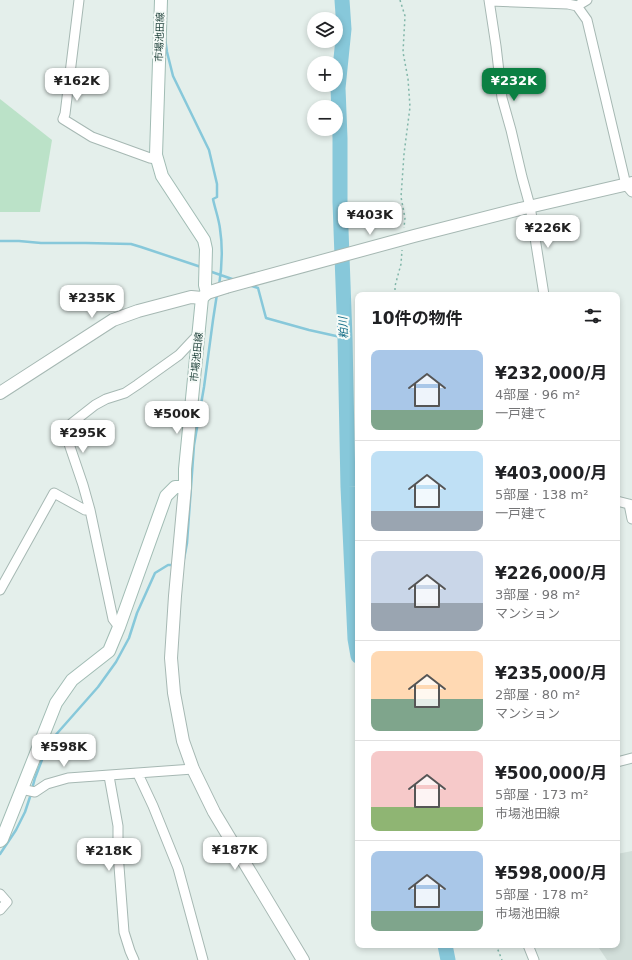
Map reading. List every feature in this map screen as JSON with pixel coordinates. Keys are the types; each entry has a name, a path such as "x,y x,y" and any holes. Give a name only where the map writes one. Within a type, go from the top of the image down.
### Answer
{"street":[{"path":"80,0 64,119 92,137 156,159"},
{"name":"市場池田線","path":"161,0 156,159 162,176 204,240 206,249 205,296 198,337 174,596 170,658 174,693 183,741 193,769 214,812 303,960"},
{"path":"577,6 587,0"},
{"path":"0,393 113,320 138,311 205,296 226,287 525,207 630,187 587,20 577,6 568,4 490,1 502,98 522,177 525,207 543,292"},
{"path":"119,628 113,619 90,510 67,438 68,428 72,423 95,405 106,399 125,393 137,385 179,355 194,339 198,337"},
{"path":"0,841 56,703 72,680 109,651 119,628 166,496 175,487 185,487"},
{"path":"0,590 54,493 85,510 90,510"},
{"path":"620,502 630,504 632,520"},
{"path":"620,761 632,758"},
{"path":"21,789 35,792 47,784 68,778 193,769"},
{"path":"138,774 153,806 178,868 203,960"},
{"path":"109,776 118,826 118,853 124,932 134,960"},
{"path":"0,894 7,902 0,910"},
{"path":"529,948 534,960"}],"path":[{"path":"400,0 405,16 403,52 408,79 410,107 401,190 405,218 403,233"},
{"path":"395,292 395,286 401,264 402,249"},
{"path":"497,948 502,960"}],"shaded area":[{"path":"632,851 632,960 607,960 599,948 620,948 620,853"}],"green space":[{"path":"0,99 52,140 40,212 0,212"}],"waterway":[{"name":"粕川","path":"342,0 344,29 338,88 340,202 348,487 355,639"},
{"path":"165,38 173,76 209,150 217,184 217,197 213,199 222,243 219,286"},
{"path":"0,241 131,244 201,267"},
{"path":"209,271 235,280"},
{"path":"249,285 258,288 266,318 345,338"},
{"path":"184,559 187,543 194,445 217,294"},
{"path":"32,789 45,752 53,738 98,687 116,662 129,638 137,613 155,573 168,565 174,565"},
{"path":"0,854 16,830 25,812 31,794"},
{"name":"粕川","path":"446,948 448,960"}]}
